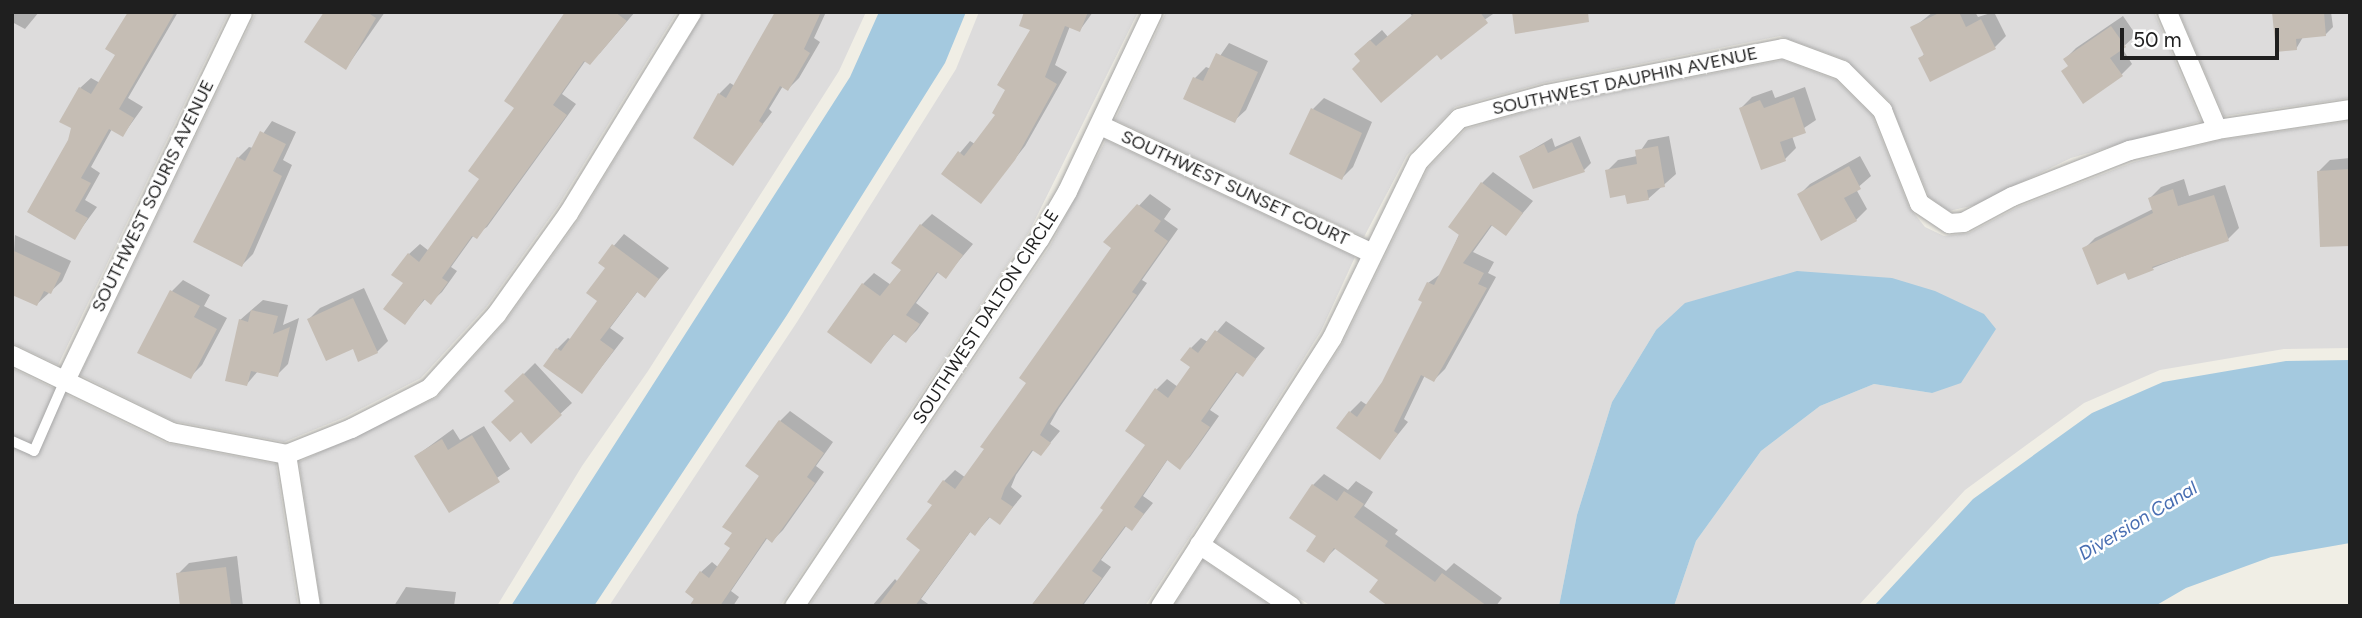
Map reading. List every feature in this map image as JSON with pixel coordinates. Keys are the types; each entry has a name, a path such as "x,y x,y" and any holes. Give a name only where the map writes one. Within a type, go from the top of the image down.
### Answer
{"street":[{"name":"SOUTHWEST SOURIS AVENUE","path":"65,380 242,12"},
{"path":"12,355 171,432 286,454 429,388 496,314 568,213 691,12"},
{"name":"SOUTHWEST DALTON CIRCLE","path":"794,606 1032,250 1100,125 1152,12"},
{"path":"2167,12 2217,129 2350,109"},
{"name":"SOUTHWEST DAUPHIN AVENUE","path":"1160,606 1332,337 1370,252 1418,161 1459,118 1546,94 1783,48 1842,70 1882,110 1919,203 1939,220 1963,222 2077,169 2217,129"},
{"name":"SOUTHWEST SUNSET COURT","path":"1100,125 1370,252"},
{"path":"286,454 310,606"},
{"path":"1199,544 1291,606"}],"lane":[{"path":"12,441 34,451 65,380"}],"shaded area":[{"path":"12,12 229,12 58,365 12,343"},
{"path":"256,12 677,12 558,206 487,306 421,378 345,417 284,442 173,421 80,375"},
{"path":"704,12 866,12 839,71 648,371 582,466 497,606 321,606 299,462 436,398 505,322 578,220"},
{"path":"979,12 1138,12 1029,232 780,606 609,606 797,322 956,69"},
{"path":"1166,12 2154,12 2201,121 2071,158 1975,205 1949,211 1929,197 1890,102 1846,60 1780,36 1543,83 1455,107 1407,155 1364,237 1115,120"},
{"path":"2179,12 2350,12 2350,98 2224,116"},
{"path":"1783,60 1836,80 1872,115 1909,207 1925,227 1944,236 1969,233 2018,207 2134,162 2221,140 2350,121 2350,348 2284,349 2160,370 2084,403 1965,490 1858,606 1674,606 1696,541 1761,451 1820,406 1874,384 1932,393 1939,295 1934,291 1656,330 1612,402 1577,515 1559,606 1311,606 1215,542 1342,344 1428,168 1466,129 1550,105"},
{"path":"1106,140 1355,257 1321,331 1246,450 1145,606 809,606 1050,246"},
{"path":"12,368 166,443 276,464 298,606 12,606"},
{"path":"1203,560 1271,606 1174,606"}],"water":[{"path":"879,12 966,12 945,63 787,315 594,606 511,606 850,77"},
{"path":"1797,271 1892,278 1935,291 1984,314 1996,329 1961,383 1932,393 1874,384 1820,406 1761,451 1696,541 1674,606 1559,606 1577,515 1612,402 1656,330 1685,303"},
{"name":"Diversion Canal","path":"2350,360 2350,543 2271,557 2186,588 2155,606 1874,606 1973,499 2092,413 2163,382 2286,361"}],"building":[{"path":"128,12 175,12 119,109 134,118 123,137 109,129 81,178 91,183 75,211 88,218 75,240 27,212 68,140 71,128 59,122 79,87 91,94 115,55 105,49"},
{"path":"324,12 367,12 376,18 346,70 304,42"},
{"path":"565,12 615,12 627,21 590,65 584,61 553,105 567,115 477,239 472,236 442,278 448,282 431,305 424,299 405,325 383,309 403,283 391,275 408,253 419,262 479,179 468,171 514,108 504,101"},
{"path":"775,12 821,12 804,49 810,53 788,91 780,86 759,121 763,124 733,166 693,138 718,93 726,98"},
{"path":"1024,12 1088,12 1080,32 1065,26 1045,77 1057,84 1015,160 981,204 941,174 958,151 964,156 995,115 992,113 1005,90 997,85 1030,30 1019,26"},
{"path":"1416,12 1480,12 1488,23 1441,60 1437,55 1381,103 1352,69 1360,61 1354,54 1370,40 1376,46"},
{"path":"1512,12 1588,12 1589,22 1515,34"},
{"path":"1941,12 1959,12 1966,27 1981,19 1996,49 1930,82 1918,58 1924,55 1910,27"},
{"path":"2272,12 2324,12 2326,36 2296,39 2297,50 2276,52"},
{"path":"2111,26 2126,47 2110,58 2123,76 2083,104 2061,71 2068,66 2063,59"},
{"path":"1216,53 1258,72 1235,123 1183,99 1193,77 1203,81"},
{"path":"1794,97 1806,133 1780,142 1786,161 1761,170 1739,108 1760,100 1764,108"},
{"path":"1311,108 1362,133 1342,180 1289,154"},
{"path":"260,131 286,144 273,171 282,176 242,267 193,242 237,157 245,161"},
{"path":"1572,142 1585,172 1533,189 1519,156 1544,144 1548,153"},
{"path":"1658,146 1665,187 1647,190 1649,200 1627,204 1625,195 1610,198 1605,170 1637,164 1635,150"},
{"path":"1849,166 1861,189 1844,198 1857,221 1821,241 1797,194"},
{"path":"2350,169 2350,246 2320,247 2317,171"},
{"path":"1481,182 1523,213 1506,236 1491,225 1463,263 1484,273 1478,284 1487,288 1434,382 1421,375 1394,431 1398,434 1380,460 1336,428 1349,411 1357,417 1382,382 1422,302 1418,300 1427,282 1434,285 1459,235 1448,227"},
{"path":"2173,189 2178,206 2214,195 2229,241 2152,267 2154,270 2128,280 2125,273 2097,285 2082,248 2153,213 2148,198"},
{"path":"1137,204 1161,221 1154,231 1168,241 1132,292 1137,295 1048,421 1040,435 1051,443 1041,456 1032,450 1005,488 1001,499 1013,507 1000,525 989,517 975,536 970,532 915,606 878,606 920,550 906,539 932,505 927,502 943,480 955,489 984,449 980,447 1026,383 1019,378 1111,248 1103,242"},
{"path":"920,224 963,255 946,279 937,272 906,315 920,324 906,343 893,334 871,364 827,332 862,283 880,296 901,270 891,263"},
{"path":"612,244 659,279 645,298 637,292 600,340 614,350 582,394 543,366 556,348 561,351 597,301 586,293 605,268 598,263"},
{"path":"12,250 61,273 51,294 44,291 37,306 12,295"},
{"path":"170,290 200,306 194,317 217,329 191,379 137,353"},
{"path":"353,298 378,353 358,362 353,349 326,361 307,319"},
{"path":"251,310 278,316 273,334 290,327 278,377 251,371 247,386 225,381 239,319 248,322"},
{"path":"1215,330 1256,359 1243,377 1236,372 1201,421 1210,427 1180,470 1167,460 1134,507 1144,514 1132,531 1125,526 1092,571 1102,578 1081,606 1031,606 1103,510 1100,508 1145,445 1125,431 1155,388 1168,398 1190,367 1180,360 1190,347 1198,353"},
{"path":"523,373 562,415 531,444 521,432 510,442 491,422 514,401 504,391"},
{"path":"779,420 824,453 807,477 815,483 772,543 766,538 720,606 689,606 694,599 685,592 700,571 709,578 730,548 724,544 732,533 722,527 759,476 745,466"},
{"path":"472,435 500,482 449,513 414,456 442,439 448,450"},
{"path":"1312,484 1337,501 1344,491 1364,504 1354,517 1388,541 1385,546 1435,582 1442,573 1487,606 1388,606 1369,592 1378,580 1334,548 1324,563 1306,551 1316,536 1289,518"},
{"path":"226,567 231,606 180,606 176,573"}]}
